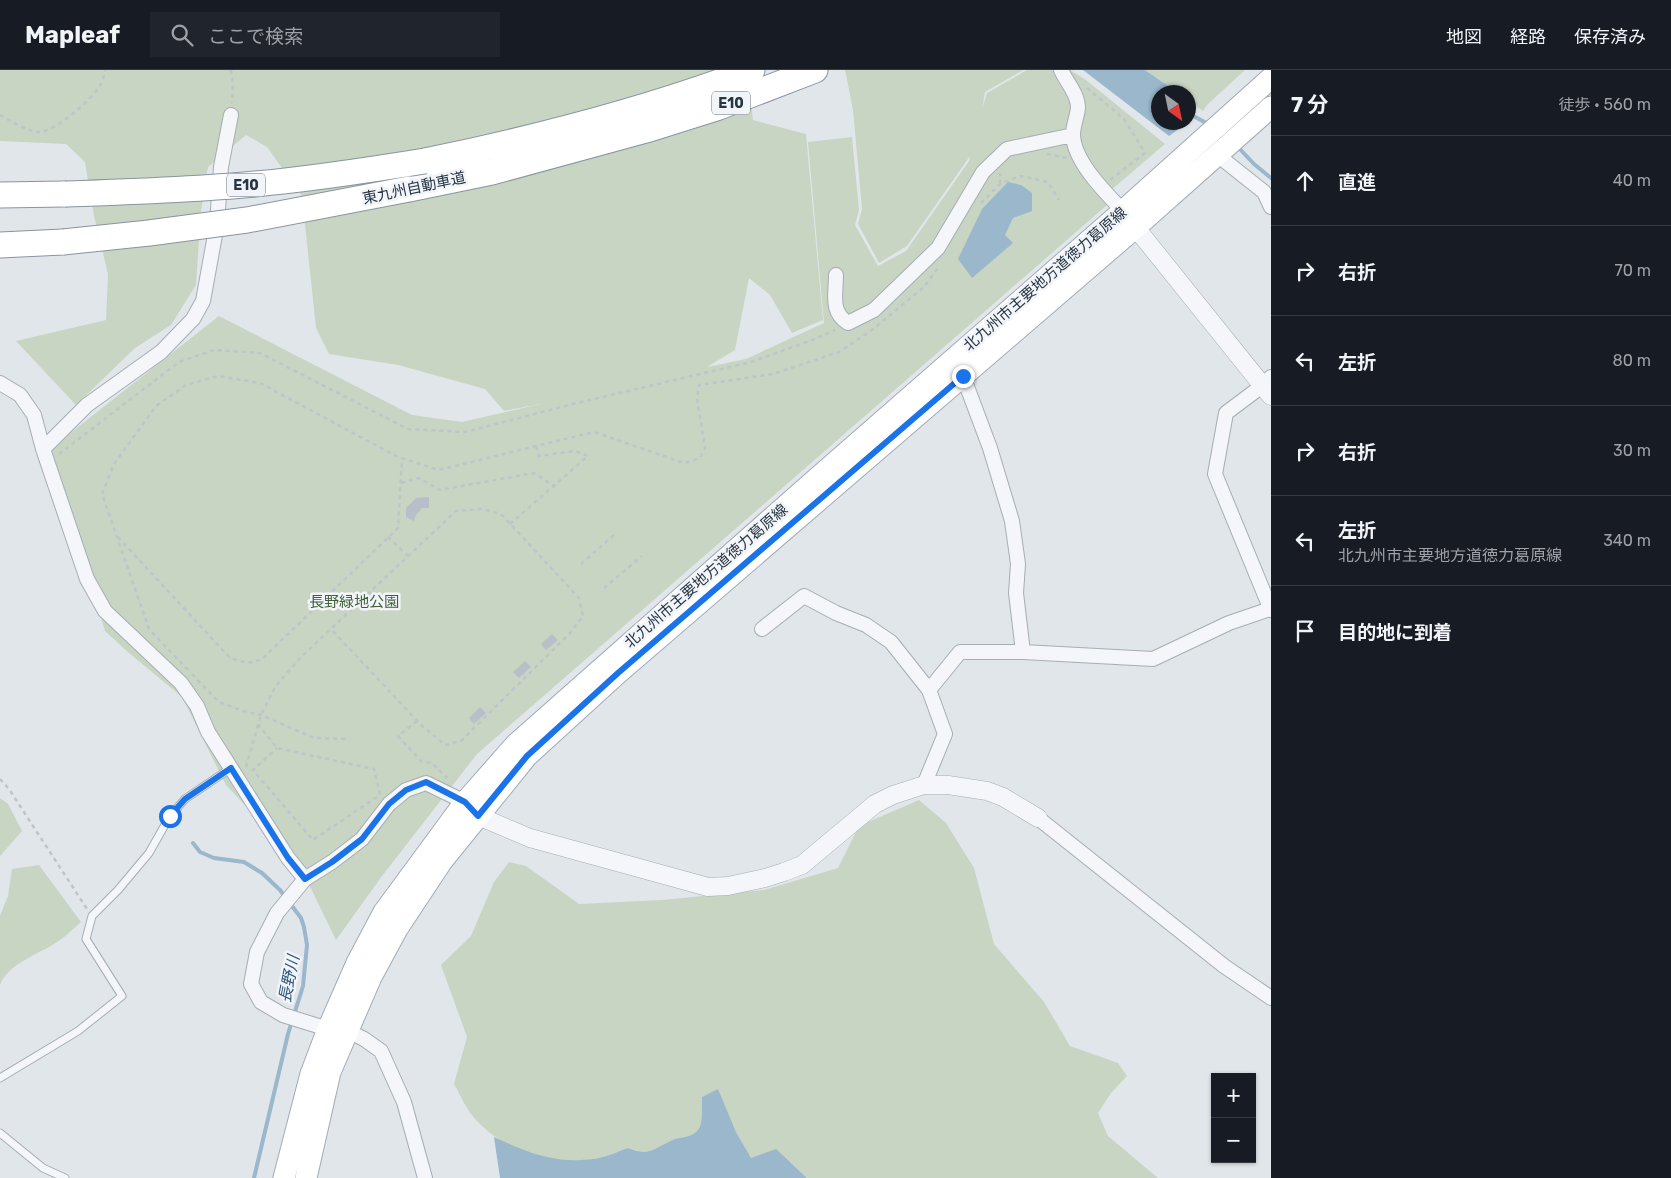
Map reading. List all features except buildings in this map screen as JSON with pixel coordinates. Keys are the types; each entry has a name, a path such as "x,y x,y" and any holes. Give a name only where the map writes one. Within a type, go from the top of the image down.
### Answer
{"highway":[{"name":"東九州自動車道","path":"0,246 150,233 247,220 492,172 642,120 701,90 752,70"},
{"name":"東九州自動車道","path":"0,195 146,192 255,184 425,161 642,120 719,108 814,70"}],"main road":[{"name":"北九州市主要地方道徳力葛原線","path":"472,809 618,673 963,376 1130,219 1271,78"},
{"name":"北九州市主要地方道徳力葛原線","path":"284,1178 311,1074 472,809 516,744 816,479 1130,219 1271,107"},
{"name":"北九州市主要地方道徳力葛原線","path":"306,1178 338,1030"}],"street":[{"path":"928,690 960,652 1023,652 1153,659 1229,623 1271,610 1215,474 1226,412 1268,386 1130,219 1101,188 1078,155 1073,135 1077,98 1061,70"},
{"path":"43,449 86,405 161,352 193,319 203,302 216,224 221,167 231,115"},
{"path":"836,275 835,308 840,318 848,323 874,310 938,248 983,172 1007,149 1073,135"},
{"path":"1225,161 1264,192 1271,207"},
{"path":"963,376 990,448 1012,521 1018,564 1016,593 1023,652"},
{"path":"0,383 20,395 34,415 43,449 87,579 105,611 181,683 197,706 208,732 288,858 305,879"},
{"path":"762,629 804,596 836,613 866,625 891,642 928,690 945,734 924,785"},
{"path":"425,1178 404,1102 381,1051 364,1039 283,1015 261,1002 251,984 257,952 277,913 305,879 332,862 362,839 389,804 406,790 426,782 472,809 530,838 708,887 728,886 764,878 802,865 875,804 894,795 924,785 948,785 987,791 1003,797 1038,818 1224,966 1271,998"}],"lane":[{"path":"0,1078 78,1031 122,996 86,939 92,916 118,890 149,853 170,816 185,799 231,768"},
{"path":"0,1132 43,1168 65,1178"}],"path":[{"path":"0,115 18,125 40,132 54,127 67,118 100,86 105,70"},
{"path":"231,70 233,85 231,115"},
{"path":"1070,87 1083,84 1124,119 1145,153 1101,188"},
{"path":"1039,155 1047,154 1067,158 1072,164"},
{"path":"1000,171 1000,184"},
{"path":"978,206 1000,184 1020,176 1048,182 1059,200"},
{"path":"348,739 314,738 261,715 243,711 219,702 149,629 102,494 114,464 156,406 186,385 218,376 260,383 396,456 438,470 594,432 684,463 700,458 706,448 697,398 699,385 773,374 839,352 872,330 924,287 940,264"},
{"path":"48,463 179,362 214,350 260,353 408,429 464,432 751,362 815,339 848,323"},
{"path":"510,524 588,456 575,451 540,456 536,446"},
{"path":"116,535 230,658 247,663 261,660 398,528 402,458"},
{"path":"401,483 419,478 440,490 534,473 554,486"},
{"path":"244,774 261,715 276,687 300,658 456,511 482,509 501,514 579,598 583,616 570,633 461,741 445,745 417,721 331,629"},
{"path":"581,564 615,534"},
{"path":"388,537 408,556"},
{"path":"604,588 642,556"},
{"path":"417,721 398,736 422,762 432,763 452,783"},
{"path":"258,724 277,748 374,769 380,795 313,840 253,770 277,748"},
{"path":"0,779 9,789 92,916"}],"green space":[{"name":"長野緑地公園","path":"0,70 747,70 753,120 806,134 823,320 792,333 770,295 749,278 735,350 707,367 746,359 824,323 808,142 852,137 859,210 855,225 878,266 906,251 969,161 970,156 907,246 879,263 858,224 862,209 853,110 845,70 1023,70 985,92 982,109 987,93 1027,70 1070,70 1086,80 1165,144 1103,197 1107,205 477,754 382,876 336,940 298,862 226,785 182,697 105,631 50,449 219,316 412,415 462,422 545,403 504,411 485,389 398,365 329,354 316,328 302,196 267,147 246,135 208,167 201,211 196,285 171,325 135,348 76,405 16,341 106,320 108,274 94,216 85,162 66,144 0,141"},
{"path":"1145,70 1245,70 1208,104 1203,111 1196,106 1196,85 1167,85"},
{"path":"0,798 8,804 22,831 0,856"},
{"path":"919,800 946,823 974,868 994,944 1044,1002 1070,1046 1118,1063 1127,1076 1111,1093 1098,1113 1108,1136 1158,1178 807,1178 790,1162 751,1159 736,1132 718,1090 702,1097 701,1124 697,1131 692,1134 675,1139 653,1150 642,1152 628,1148 603,1157 583,1160 549,1158 517,1149 488,1131 470,1112 454,1084 467,1037 441,965 471,936 494,882 509,862 526,866 579,904 662,900 764,890 838,868 859,826"},
{"path":"39,865 81,922 60,940 10,970 0,985 0,916 8,896 12,869"}],"water":[{"path":"1083,70 1145,70 1167,85 1151,85 1151,122"},
{"path":"1161,130 1177,130 1169,136"},
{"path":"1008,182 1021,185 1032,193 1032,211 1013,218 1005,235 1013,243 972,278 958,259 982,209"},
{"path":"718,1089 736,1132 751,1158 776,1149 807,1178 500,1178 494,1137 532,1153 558,1159 584,1160 599,1158 628,1148 642,1152 653,1150 675,1139 695,1133 699,1128 701,1120 702,1097"}],"waterway":[{"path":"1196,117 1208,124"},
{"path":"1237,146 1271,178"},
{"name":"長野川","path":"193,843 200,852 214,858 244,862 262,873 280,890 301,918 304,927 307,945 303,986 288,1034 254,1178"}],"route":[{"path":"170,816 185,799 231,768 288,858 305,879 332,862 362,839 389,804 406,790 426,782 465,802 478,816 527,756 618,673 963,376"}]}
